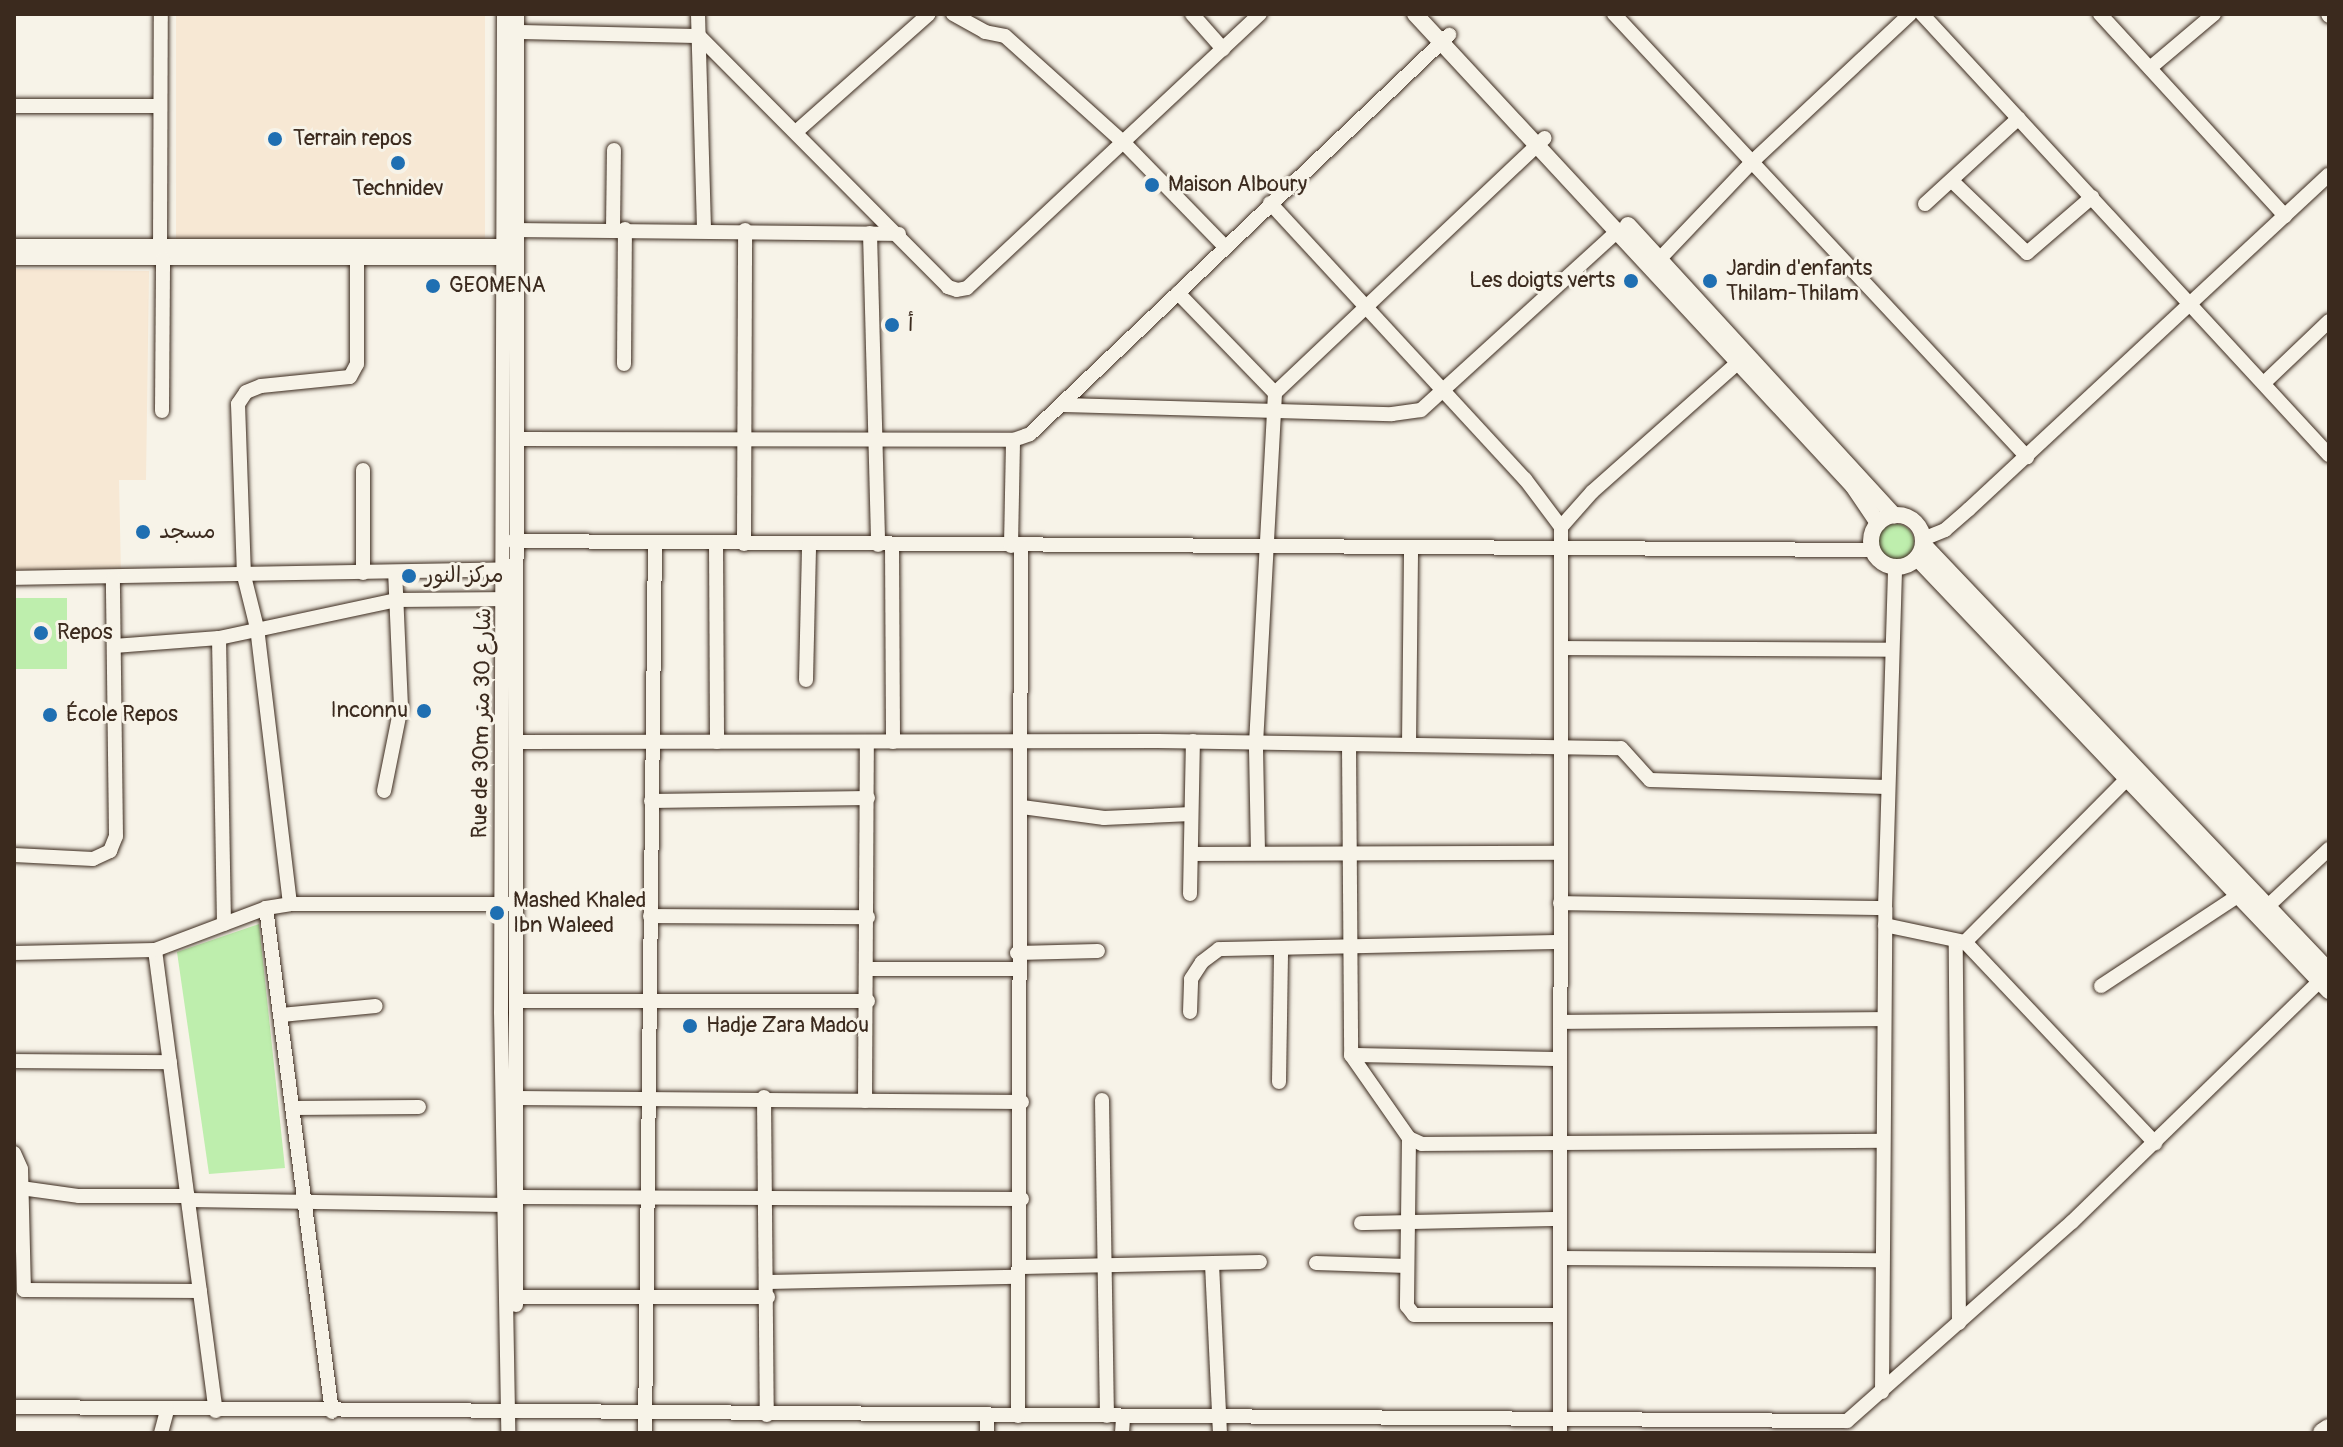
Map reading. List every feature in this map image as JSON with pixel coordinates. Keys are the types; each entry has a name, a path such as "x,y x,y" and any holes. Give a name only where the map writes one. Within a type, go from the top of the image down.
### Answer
{"highway":[{"path":"2323,1433 2329,1429"}],"main road":[{"path":"1415,14 1446,39 1894,515 1910,519 1921,547 2133,773 2239,895 2326,981"},
{"path":"1429,14 1446,39"},
{"path":"1542,141 1619,230 1656,263"},
{"path":"1744,358 1866,500 1878,523 1873,550 1895,567 1921,547"},
{"path":"1878,523 1894,515"},
{"path":"2133,773 2270,904 2326,981"}],"street":[{"path":"161,14 162,411"},
{"name":"Rue de 30m شارع 30 متر","path":"504,14 519,439 513,541 506,569 512,599 518,742 510,904 517,1001 512,1201 516,1297 513,1412 508,1433"},
{"name":"Rue de 30m شارع 30 متر","path":"517,14 519,230 511,252 513,541 510,904 513,1412 517,1433"},
{"path":"698,14 704,231"},
{"path":"797,131 929,14"},
{"path":"953,14 985,32 1005,36 1124,143 1225,247"},
{"path":"1192,14 1223,49"},
{"path":"517,32 699,36 797,131 948,287 967,288 1260,14"},
{"path":"1614,14 2027,457"},
{"path":"1656,263 1753,161 1910,14"},
{"path":"1922,14 2329,455"},
{"path":"2100,14 2285,216"},
{"path":"2150,68 2214,14"},
{"path":"519,439 1013,440 1030,434 1446,39"},
{"path":"14,106 160,106"},
{"path":"1925,204 2019,118"},
{"path":"1258,852 1256,744 1275,393 1542,141"},
{"path":"614,150 624,364"},
{"path":"1921,547 1945,530 2027,457 2329,175"},
{"path":"1952,181 2022,253 2038,248 2092,197"},
{"path":"1270,203 1535,491 1561,527"},
{"path":"519,230 899,234"},
{"path":"744,544 745,230"},
{"path":"1064,405 1274,413 1410,413 1431,406 1619,230"},
{"path":"870,233 876,440 885,545 893,742"},
{"path":"14,246 357,258 511,252"},
{"path":"14,258 162,252 511,252"},
{"path":"290,904 257,628 244,576 238,404 246,392 261,386 350,377 357,364 357,258"},
{"path":"1178,293 1275,393"},
{"path":"2264,383 2329,321"},
{"path":"1560,1426 1561,527 1592,492 1744,358"},
{"path":"1013,440 1016,742 1022,763 1017,953 1022,1102 1018,1416"},
{"path":"363,470 363,573"},
{"path":"513,541 1873,550"},
{"path":"645,1433 655,543"},
{"path":"716,543 717,742"},
{"path":"806,680 809,544"},
{"path":"1409,745 1411,547"},
{"path":"1882,1392 1879,1260 1887,787 1895,567"},
{"path":"14,578 113,579 506,569"},
{"path":"384,791 401,707 395,572"},
{"path":"14,855 93,859 110,851 116,836 113,579"},
{"path":"114,646 219,638 396,600 512,599"},
{"path":"219,638 224,924"},
{"path":"1561,648 1891,650"},
{"path":"518,742 1193,741 1621,748 1650,780 1887,787"},
{"path":"1190,894 1193,741"},
{"path":"865,1101 868,1001 867,742"},
{"path":"1349,745 1351,1055 1409,1138 1422,1144 1881,1141"},
{"path":"1959,1323 1956,944 1965,942 2133,773"},
{"path":"651,801 868,798"},
{"path":"1022,807 1104,818 1191,814"},
{"path":"2270,904 2329,849"},
{"path":"1191,854 1560,853"},
{"path":"2101,986 2239,895"},
{"path":"1560,903 1885,908"},
{"path":"14,953 155,950 266,908 290,904 510,904"},
{"path":"266,908 332,1412"},
{"path":"650,916 868,917"},
{"path":"1885,925 1965,942 2155,1143"},
{"path":"1190,1012 1191,979 1219,949 1560,942"},
{"path":"155,950 216,1411"},
{"path":"1279,1082 1281,950"},
{"path":"1017,953 1098,951"},
{"path":"867,969 1017,969"},
{"path":"1835,1433 2155,1143 2326,981"},
{"path":"517,1001 868,1001"},
{"path":"281,1015 376,1006"},
{"path":"1560,1022 1884,1019"},
{"path":"1351,1055 1560,1059"},
{"path":"14,1061 170,1062"},
{"path":"516,1098 764,1097 1022,1102"},
{"path":"764,1097 768,1201 767,1415"},
{"path":"1102,1100 1101,1265 1115,1416 1122,1433"},
{"path":"293,1108 419,1107"},
{"path":"1409,1138 1407,1306 1414,1315 1559,1315"},
{"path":"14,1153 21,1188 17,1250 24,1290 32,1293 200,1291"},
{"path":"21,1188 79,1196 188,1198 512,1201 646,1198 768,1201 1022,1199"},
{"path":"1361,1223 1558,1219"},
{"path":"1560,1258 1879,1260"},
{"path":"516,1297 647,1296 1101,1265 1260,1262"},
{"path":"1316,1263 1407,1266"},
{"path":"1212,1264 1220,1426"},
{"path":"14,1407 332,1412 1115,1416 1220,1426 1560,1426 1847,1421"},
{"path":"161,1433 167,1410"},
{"path":"739,1415 739,1433"},
{"path":"987,1416 987,1433"}],"shaded area":[{"path":"176,14 485,14 485,240 176,240"},
{"path":"14,269 149,271 146,480 119,480 121,573 14,571"}],"green space":[{"path":"1896,524 1909,529 1914,542 1909,555 1896,560 1883,555 1878,542 1883,529"},
{"name":"Repos","path":"14,598 67,598 67,669 14,669"},
{"path":"259,924 285,1168 209,1174 177,952"}],"place":[{"name":"Terrain repos","path":"275,139"},
{"name":"Technidev","path":"398,163"},
{"name":"Maison Alboury","path":"1152,185"},
{"name":"Les doigts verts","path":"1631,281"},
{"name":"Jardin d'enfants Thilam-Thilam","path":"1710,281"},
{"name":"GEOMENA","path":"433,286"},
{"name":"أ","path":"892,325"},
{"name":"مسجد","path":"143,532"},
{"name":"مركز النور","path":"409,576"},
{"name":"Repos","path":"41,633"},
{"name":"Inconnu","path":"424,711"},
{"name":"École Repos","path":"50,715"},
{"name":"Mashed Khaled Ibn Waleed","path":"497,913"},
{"name":"Hadje Zara Madou","path":"690,1026"}]}
